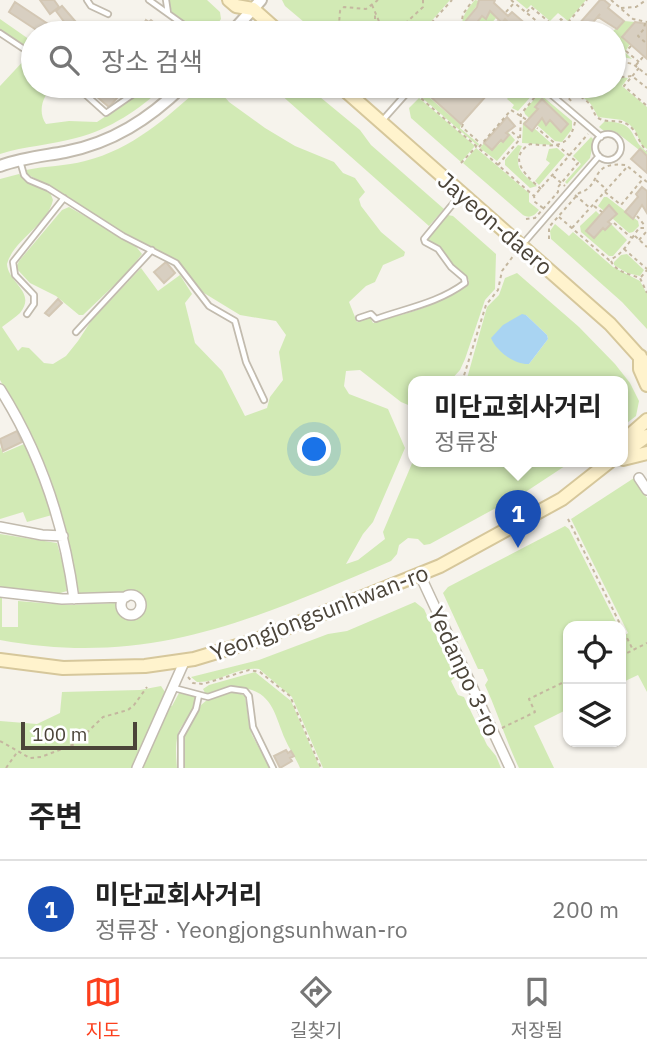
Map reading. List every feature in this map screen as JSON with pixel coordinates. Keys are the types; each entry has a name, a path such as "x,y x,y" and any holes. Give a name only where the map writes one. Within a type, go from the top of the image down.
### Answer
{"main road":[{"path":"229,0 236,6 255,3 270,21"},
{"name":"Jayeon-daero","path":"354,98 610,324 644,359"},
{"path":"644,359 639,369 647,385"},
{"path":"628,437 647,420"},
{"path":"628,449 647,436"},
{"path":"628,458 647,453"},
{"name":"Yeongjongsunhwan-ro","path":"0,660 28,665 96,669 185,660 254,641 420,575 522,523 562,499 603,467"}],"street":[{"path":"241,21 255,3"},
{"path":"0,166 108,140 141,122 169,98"},
{"path":"0,391 38,460 63,536 74,599"},
{"path":"639,478 647,490"},
{"path":"0,527 63,536"},
{"name":"Yedanpo 3-ro","path":"420,575 510,768"},
{"path":"0,592 74,599 126,597"},
{"path":"137,768 185,660"}],"lane":[{"path":"87,0 91,6 108,14"},
{"path":"149,0 178,21"},
{"path":"166,0 168,14"},
{"path":"0,41 2,35 21,47"},
{"path":"89,98 106,113 128,98"},
{"path":"381,122 402,98"},
{"path":"552,98 601,137 613,135 619,140 621,148 615,159 606,160 599,156 595,148 601,137"},
{"path":"521,246 599,156"},
{"path":"20,160 26,177 112,230 176,263 209,306 235,321 246,362 264,400"},
{"path":"359,318 371,314 376,319 418,307 465,284 464,278 451,267 438,248 424,239 462,194"},
{"path":"27,314 34,304 34,295 15,275 13,262 64,198"},
{"path":"76,332 152,250"},
{"path":"173,688 213,696 235,688 245,691 249,696 253,727 273,768"},
{"path":"181,768 181,736 196,709 199,695"}],"path":[{"path":"339,21 340,11 344,7 366,9 378,0"},
{"path":"408,21 423,7 424,0"},
{"path":"433,21 452,0"},
{"path":"462,21 463,14 473,0"},
{"path":"511,0 537,21"},
{"path":"570,21 587,0"},
{"path":"611,0 634,19 646,22 645,29 638,36 647,44"},
{"path":"620,8 636,7 646,0"},
{"path":"506,12 514,3"},
{"path":"372,5 379,21"},
{"path":"520,18 531,7 548,21"},
{"path":"579,10 584,15"},
{"path":"375,13 375,21"},
{"path":"622,17 625,13"},
{"path":"631,46 626,51 639,62"},
{"path":"636,65 643,57 647,62"},
{"path":"626,62 636,65 647,75"},
{"path":"626,84 639,68"},
{"path":"626,77 632,76 647,88"},
{"path":"626,88 647,106"},
{"path":"421,98 534,196 535,202 543,208"},
{"path":"498,165 519,140 520,114 532,98"},
{"path":"582,98 601,119 625,123 633,129 639,142 647,150"},
{"path":"461,163 511,110 527,120"},
{"path":"595,126 601,119"},
{"path":"541,189 527,177 519,163 519,156 525,147 530,145 557,145 569,137 575,121"},
{"path":"463,124 462,127 481,144"},
{"path":"526,219 535,218 558,192 561,183 578,163 537,128"},
{"path":"512,132 525,147"},
{"path":"534,196 589,133"},
{"path":"549,239 548,230 576,196 586,191 603,167 618,164 628,166 647,182"},
{"path":"572,228 628,166"},
{"path":"553,175 565,186"},
{"path":"595,179 621,205 643,179"},
{"path":"576,196 590,208"},
{"path":"622,202 628,207"},
{"path":"593,205 602,212"},
{"path":"559,216 610,260 612,265 640,278 647,293"},
{"path":"637,216 646,229"},
{"path":"614,223 647,247"},
{"path":"610,260 624,248 639,228 646,229"},
{"path":"639,240 646,229"},
{"path":"464,376 486,304 498,289 505,266 521,246"},
{"path":"624,248 647,269 640,278"},
{"path":"568,519 633,650"},
{"path":"626,654 647,643"},
{"path":"188,677 193,683 203,684 249,670 260,672 290,696 321,768"},
{"path":"502,728 535,712 529,699 563,682"},
{"path":"0,741 36,759 75,744 103,717 128,710 147,687"},
{"path":"6,768 19,750"}],"green space":[{"path":"169,0 207,0 220,12 221,19 183,21 172,13"},
{"path":"282,0 450,0 432,21 303,21"},
{"path":"475,0 480,1 466,21 463,21 466,11"},
{"path":"516,0 586,0 568,21 558,13 550,21 531,5 527,9"},
{"path":"490,11 496,18 493,21 478,21 482,16 486,19"},
{"path":"0,19 21,34 21,43 0,30"},
{"path":"626,21 635,22 626,32"},
{"path":"21,64 21,98 45,98 42,114 46,124 97,122 133,98 151,98 112,124 89,134 0,154 0,86"},
{"path":"626,89 647,107 647,149 629,124 622,120 598,117 583,98 626,98"},
{"path":"188,98 226,98 265,128 295,146 334,162 343,173 355,178 365,192 359,199 361,206 381,232 405,252 404,256 383,265 375,282 366,286 349,302 357,322 370,317 373,323 419,310 468,285 469,280 455,268 441,248 427,240 448,215 453,216 496,254 495,289 485,300 465,359 454,376 408,376 408,405 360,370 346,371 344,386 349,394 388,409 405,448 373,522 346,564 358,560 385,539 383,532 410,467 563,467 527,491 430,544 424,545 418,539 408,538 399,545 397,554 391,561 248,618 155,642 106,647 55,647 0,640 0,597 2,627 18,627 18,601 67,605 116,603 122,617 131,620 140,617 145,611 144,599 138,594 79,593 64,523 48,472 33,438 0,380 0,179 19,174 50,192 53,200 50,209 16,247 7,264 25,299 20,313 2,327 18,351 22,347 29,348 44,363 53,364 66,356 91,321 141,268 158,291 180,275 192,294 185,303 195,343 222,371 245,416 267,408 270,397 283,380 279,352 286,335 276,321 240,315 199,290 177,260 114,229 27,174 26,170 102,156 134,140 162,121"},
{"path":"285,98 321,98 360,130 371,145 444,209 429,226"},
{"path":"419,98 475,146 461,162 411,118 409,108"},
{"path":"422,98 430,98 461,125 460,128 479,144 478,146"},
{"path":"530,98 518,111 512,108 514,105 507,99"},
{"path":"535,98 545,98 572,121 572,129 562,142 555,141 537,125 542,118 546,125 550,120 561,132 568,125 542,100 535,106 538,109 529,118 524,111"},
{"path":"525,121 525,125 532,131 534,128 553,145 522,143"},
{"path":"605,121 629,128 647,152 647,156 616,132 604,131 599,127"},
{"path":"506,133 515,140 497,161 480,148 484,143 492,150 509,136"},
{"path":"591,137 594,140 590,158 567,184 565,182 581,164 573,156"},
{"path":"518,145 522,146 518,159 520,169 537,186 530,188 505,165 505,160"},
{"path":"476,148 529,193 529,202 539,210 536,213 523,215 463,163"},
{"path":"557,148 565,155 539,185 535,181 550,163 546,160 549,149"},
{"path":"604,197 638,221 639,226 633,232 629,233 613,219 616,212 609,205 604,211 598,206"},
{"path":"69,207 134,244 142,254 127,273 83,315 79,315 56,296 30,283 16,268 62,210"},
{"path":"596,211 600,215 586,232 594,238 611,224 627,240 613,256 609,256 581,232 580,226"},
{"path":"555,224 569,236 573,232 613,267 640,281 647,294 647,329 622,302 551,239 550,231"},
{"path":"627,254 644,270 640,276 627,273 614,265 621,255"},
{"path":"517,273 579,327 624,376 468,376 487,307 499,295 505,278","holes":["526,315 547,335 548,339 529,364"]},
{"path":"628,380 639,401 636,416 628,422"},
{"path":"24,444 52,515 27,522 23,512 0,519 0,447 3,453"},
{"path":"634,478 647,498 647,692 638,675 626,681 626,621 622,621 571,519"},
{"path":"565,526 569,529 615,621 563,621 563,712 534,726 554,768 519,768 485,685 488,680 483,669 478,669 443,593 448,587"},
{"path":"0,534 57,543 67,591 57,594 0,587"},
{"path":"415,602 424,609 455,677 451,681 458,695 464,697 501,768 323,768 292,697 259,669 243,670 205,682 197,682 191,677 259,660 328,634 347,631"},
{"path":"255,672 291,701 320,768 300,768 274,712 265,698 258,693 233,687 206,695 203,689"},
{"path":"161,686 165,692 133,768 0,768 0,721 37,724 60,713 62,692 140,690"},
{"path":"235,691 245,696 252,735 270,768 184,768 184,737 201,705 207,700"},
{"path":"179,693 194,694 195,705 178,734 177,768 142,768 170,705 172,706"}],"water":[{"path":"522,314 547,335 548,339 529,364 507,356 497,348 491,338 503,325"}],"building":[{"path":"40,0 54,0 59,7 50,14"},
{"path":"479,0 495,0 494,3 508,16 512,12 522,21 500,21 490,11 486,19 482,16 478,21 466,21"},
{"path":"600,0 604,0 610,5 608,8 624,21 604,21 598,17 600,14 594,21 582,21"},
{"path":"15,2 44,21 23,21 9,12"},
{"path":"62,6 75,21 64,21 56,11"},
{"path":"635,22 647,24 647,59 626,41 626,32"},
{"path":"98,98 117,98 109,107"},
{"path":"432,98 484,98 461,124"},
{"path":"542,99 568,124 561,132 550,120 546,125 542,118 532,131 524,124 538,109 535,107"},
{"path":"507,117 515,126 506,133 509,135 503,142 501,140 492,150 484,143"},
{"path":"640,149 647,156 647,173 631,159"},
{"path":"642,187 647,191 647,213 642,205 633,219 625,212 638,197 636,194"},
{"path":"609,205 617,214 608,222 611,224 594,238 586,231"},
{"path":"166,262 175,273 164,283 154,272"},
{"path":"58,299 62,303 49,316 45,313"},
{"path":"17,431 22,442 3,451 0,439"},
{"path":"286,750 288,753 291,751 294,756 290,758 292,761 280,768 274,756"}],"place":[{"name":"미단교회사거리","path":"518,548"}]}
